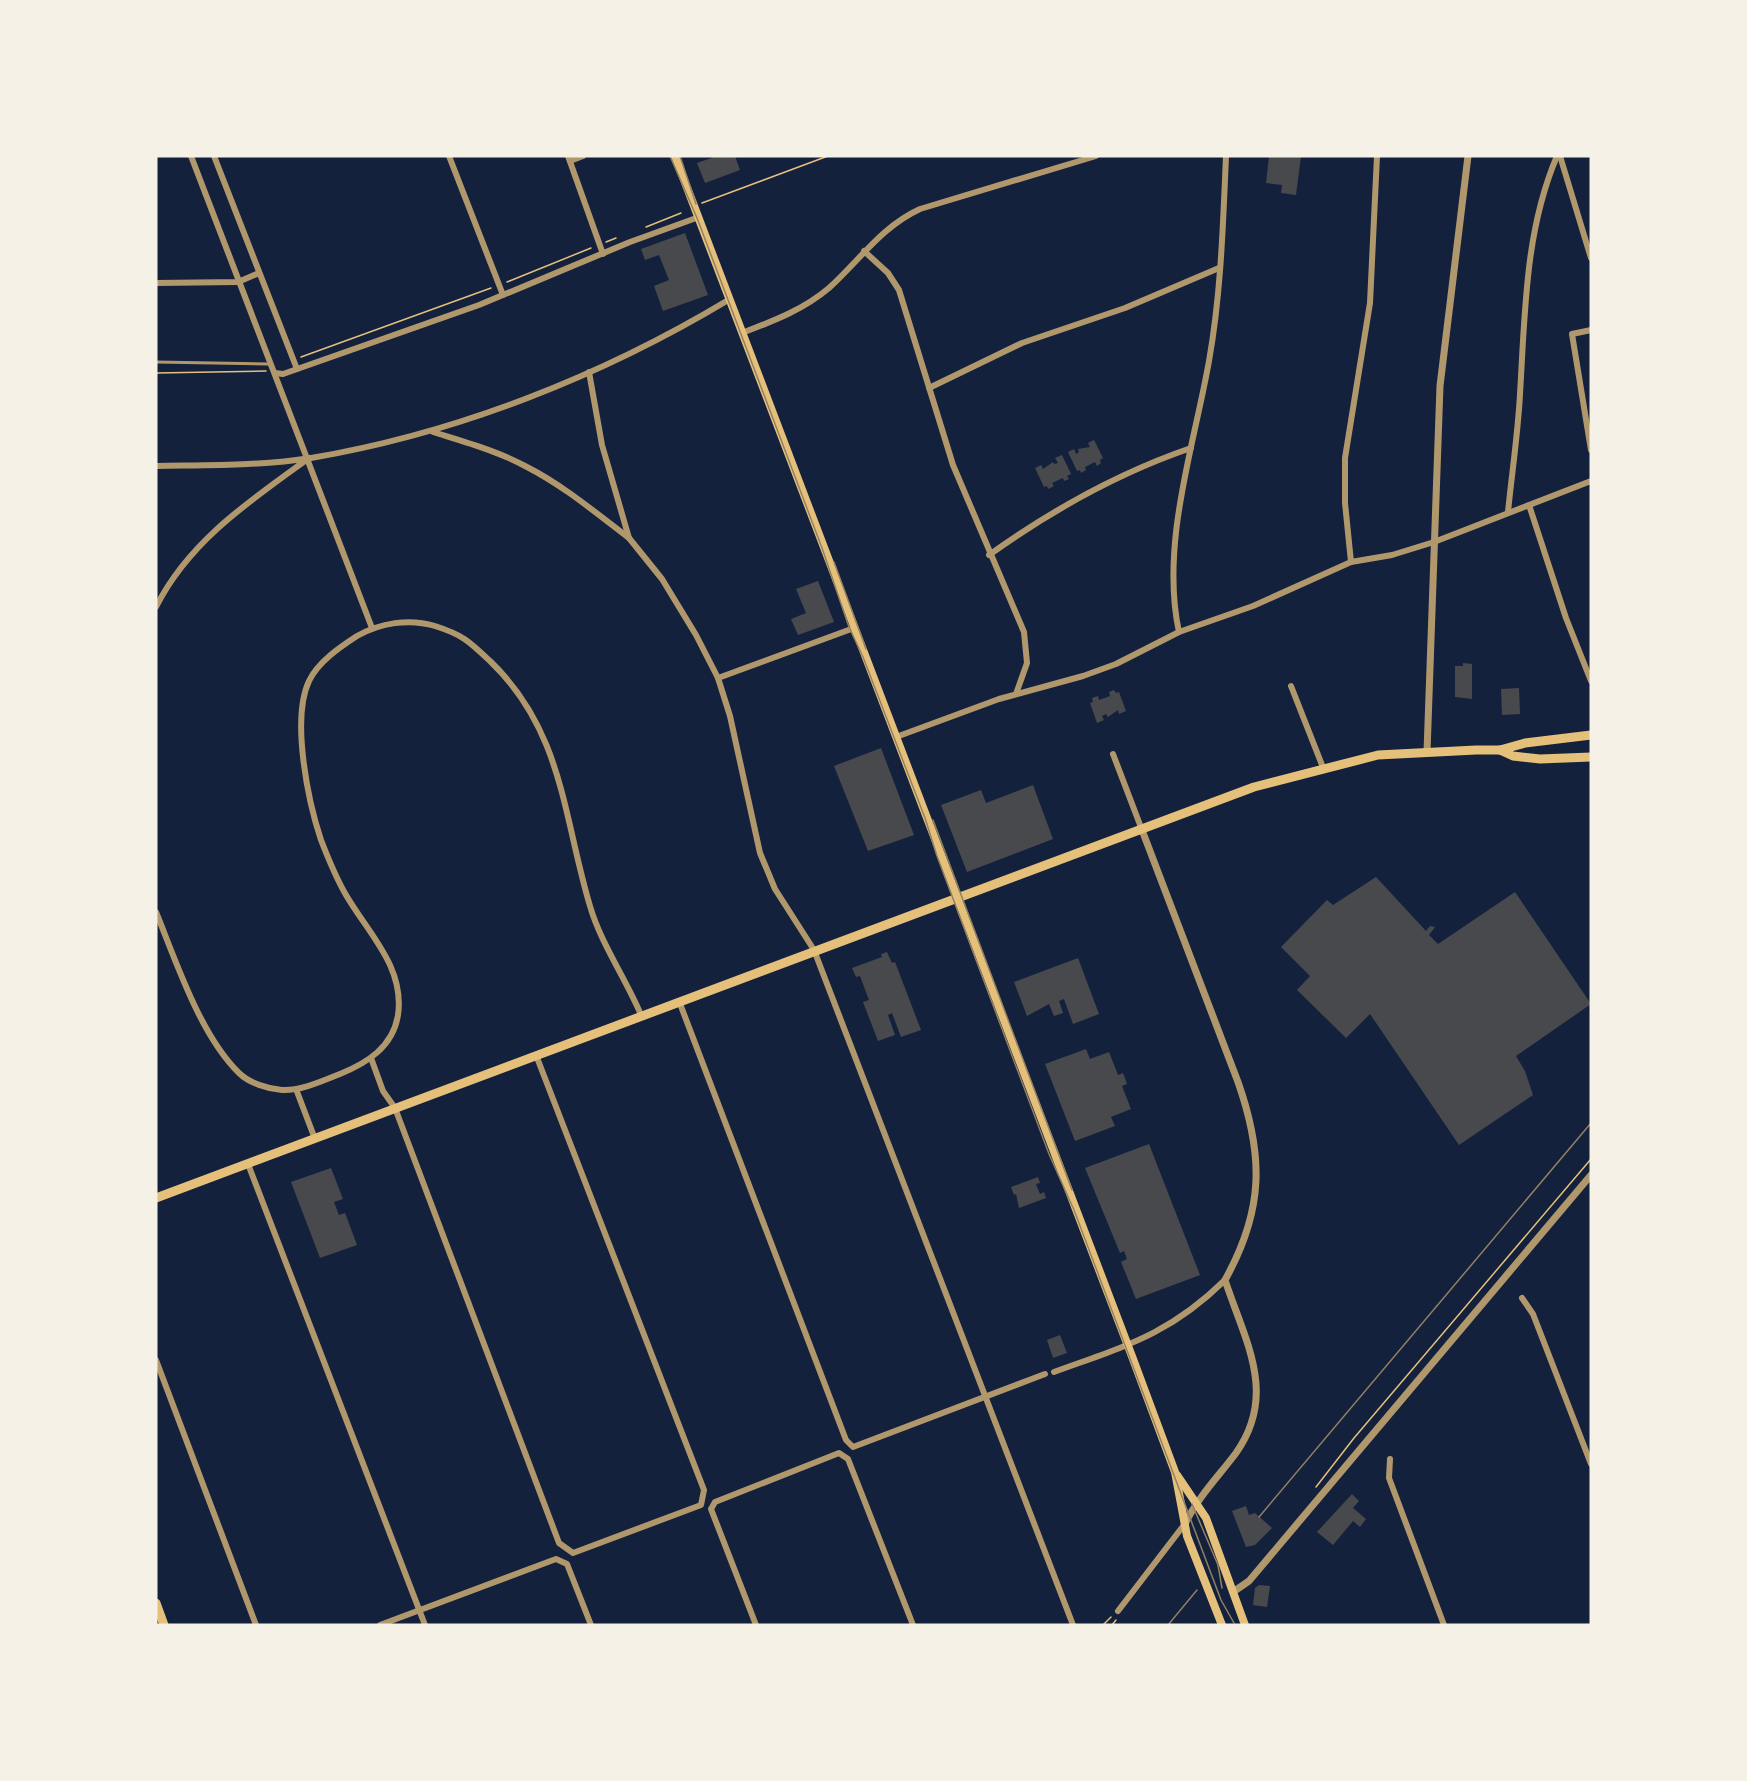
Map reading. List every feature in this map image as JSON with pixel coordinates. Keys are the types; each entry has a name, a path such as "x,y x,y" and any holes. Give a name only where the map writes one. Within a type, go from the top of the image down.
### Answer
{"main road":[{"path":"675,156 1128,1345 1175,1472 1184,1525 1222,1625"},
{"path":"156,1198 1254,787 1378,755 1500,750 1525,742 1591,735"},
{"path":"1500,750 1533,759 1591,758"},
{"path":"1175,1472 1197,1501 1219,1552 1245,1625"},
{"path":"156,1603 165,1625"}],"street":[{"path":"190,156 269,364 275,373 309,458 372,628"},
{"path":"214,156 297,369"},
{"path":"449,156 503,295"},
{"path":"583,156 569,158 603,254"},
{"path":"742,333 777,320 814,300 892,224 920,209 1096,156"},
{"path":"1179,632 1174,596 1177,537 1191,448 1209,361 1219,268 1226,156"},
{"path":"1351,562 1345,503 1345,458 1370,303 1377,156"},
{"path":"1427,752 1440,386 1468,156"},
{"path":"1508,512 1520,396 1528,266 1538,208 1559,156"},
{"path":"1559,156 1591,258"},
{"path":"275,373 283,374 503,295 699,217"},
{"path":"864,251 896,283 956,473 989,555 1019,619 1027,644 1027,663 1016,694"},
{"path":"929,388 1022,343 1125,308 1219,268"},
{"path":"156,283 238,282 259,273"},
{"path":"156,466 239,464 309,458 432,432 589,372 668,334 730,299"},
{"path":"1591,330 1572,334 1591,450"},
{"path":"589,372 602,445 629,538"},
{"path":"432,432 477,445 527,467 579,499 629,538 668,588 696,634 718,678 730,716 760,853 775,889 814,950 1072,1625"},
{"path":"989,555 1051,513 1100,486 1191,448"},
{"path":"156,607 166,587 204,541 252,498 309,458"},
{"path":"896,737 1016,694 1079,677 1116,664 1179,632 1253,606 1351,562 1392,555 1434,542 1591,481"},
{"path":"1529,505 1566,618 1591,681"},
{"path":"156,912 200,1014 240,1074 259,1085 282,1090 296,1089 335,1076 370,1058 392,1034 398,1017 397,984 392,966 345,893 321,839 305,781 301,718 309,681 337,648 372,628 422,622 462,635 506,677 532,712 551,752 591,909 641,1015"},
{"path":"718,678 854,628"},
{"path":"1291,686 1324,770"},
{"path":"1054,1372 1128,1345 1183,1318 1225,1280 1246,1235 1257,1187 1254,1138 1236,1077 1113,754"},
{"path":"679,1001 846,1440 853,1447 1045,1374"},
{"path":"370,1058 383,1091 395,1108 559,1543 573,1553 701,1505 704,1490 536,1055"},
{"path":"296,1089 315,1139"},
{"path":"248,1164 425,1625"},
{"path":"1233,1592 1244,1585 1319,1498 1343,1466 1591,1175"},
{"path":"1118,1611 1184,1525 1197,1501 1243,1443 1256,1411 1256,1371 1225,1280"},
{"path":"1522,1298 1533,1314 1591,1464"},
{"path":"156,1360 256,1625"},
{"path":"756,1625 711,1509 715,1502 839,1453 848,1459 913,1625"},
{"path":"1390,1459 1389,1478 1444,1625"},
{"path":"380,1625 556,1559 567,1564 591,1625"}],"lane":[{"path":"156,362 269,364"}],"path":[{"path":"701,203 828,156"},
{"path":"299,358 499,285 594,247"},
{"path":"156,373 259,373 266,371"},
{"path":"1315,1491 1319,1480 1333,1463 1591,1159"},
{"path":"1103,1625 1110,1617"},
{"path":"1112,1625 1115,1621"}],"building":[{"path":"717,156 735,156 740,170 705,183 697,163"},
{"path":"1269,156 1301,156 1296,195 1281,193 1282,185 1266,183"},
{"path":"685,233 708,295 663,311 654,286 669,280 659,255 645,260 641,249"},
{"path":"1094,440 1103,458 1097,466 1095,462 1085,467 1086,470 1081,473 1080,470 1077,471 1068,452 1074,449 1076,454 1079,452 1078,449 1090,447 1088,443"},
{"path":"1062,455 1071,474 1067,476 1069,479 1064,481 1063,478 1052,483 1054,486 1048,489 1047,486 1044,487 1035,468 1041,465 1043,469 1053,462 1058,463 1055,458"},
{"path":"818,581 834,622 798,635 791,619 806,613 796,589"},
{"path":"1463,663 1472,664 1472,699 1455,697 1455,666 1463,666"},
{"path":"1519,688 1520,714 1502,715 1501,689"},
{"path":"1114,690 1116,693 1119,692 1126,711 1119,714 1118,710 1108,717 1106,714 1102,716 1104,720 1097,723 1090,703 1093,702 1092,698 1098,696 1099,700 1110,696 1109,692"},
{"path":"881,748 914,835 868,851 834,766"},
{"path":"1033,785 1053,839 967,872 941,805 981,790 986,803"},
{"path":"1376,877 1426,931 1430,926 1435,927 1429,935 1438,944 1515,892 1591,1004 1516,1056 1525,1071 1533,1095 1459,1145 1370,1014 1346,1038 1297,990 1310,976 1281,947 1327,900 1333,905"},
{"path":"887,952 892,963 895,962 921,1030 901,1037 892,1013 888,1015 895,1035 878,1041 863,1002 869,1000 860,976 856,977 852,968 882,957 881,954"},
{"path":"1078,958 1099,1014 1073,1024 1064,999 1059,1001 1063,1013 1054,1016 1049,1004 1027,1016 1014,982"},
{"path":"1086,1049 1090,1059 1109,1052 1118,1075 1123,1073 1127,1084 1122,1086 1131,1109 1111,1117 1115,1126 1075,1141 1045,1064"},
{"path":"1149,1144 1200,1275 1136,1299 1121,1262 1127,1259 1124,1251 1120,1253 1085,1168"},
{"path":"331,1168 343,1199 334,1202 339,1215 345,1213 357,1245 320,1258 291,1182"},
{"path":"1038,1177 1040,1183 1036,1184 1040,1194 1044,1192 1046,1198 1019,1208 1016,1194 1014,1195 1011,1187"},
{"path":"1060,1335 1067,1353 1053,1358 1047,1340"},
{"path":"1352,1494 1359,1501 1353,1508 1366,1519 1360,1527 1353,1521 1333,1545 1317,1532"},
{"path":"1246,1506 1249,1515 1255,1513 1272,1528 1255,1545 1246,1547 1232,1511"},
{"path":"1259,1585 1270,1586 1267,1607 1253,1605 1255,1588"}],"tram line":[{"path":"670,156 697,218 822,548 849,627 863,657 925,818 937,856 1049,1154 1074,1210 1221,1600 1234,1623"},
{"path":"680,156 696,204"},
{"path":"834,562 866,649"},
{"path":"933,820 1072,1190"},
{"path":"1259,1517 1591,1123"},
{"path":"1192,1504 1218,1565 1222,1588"},
{"path":"1168,1625 1197,1590"}]}
